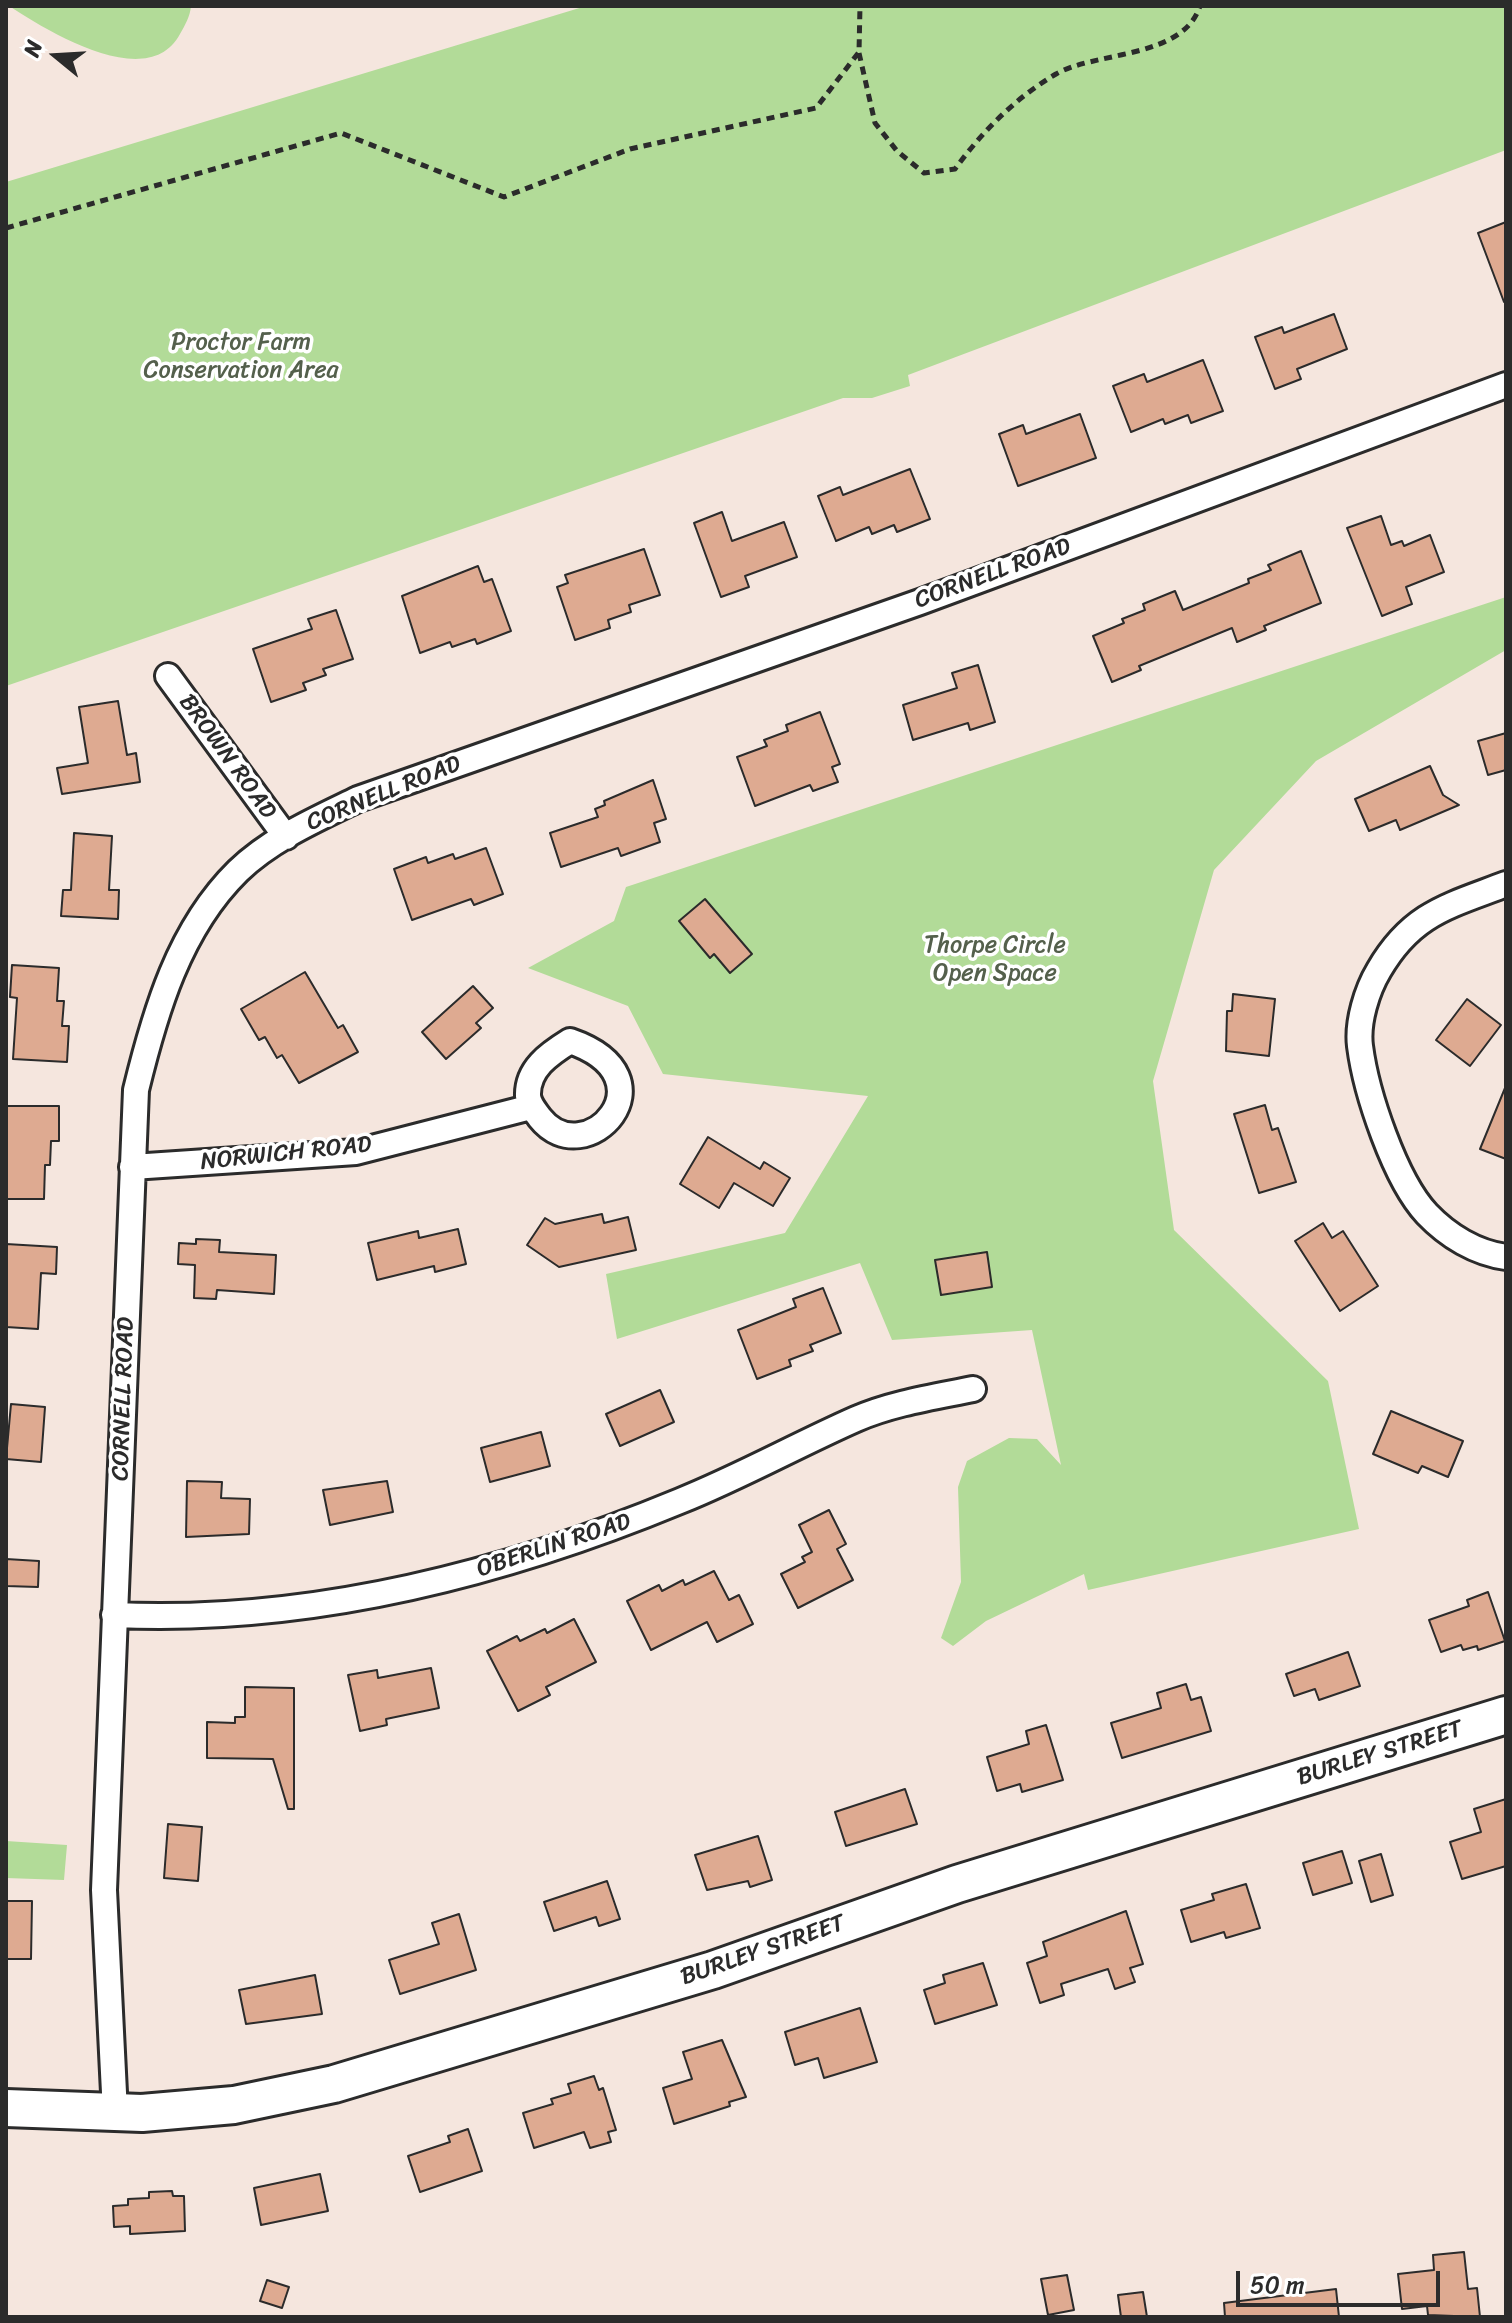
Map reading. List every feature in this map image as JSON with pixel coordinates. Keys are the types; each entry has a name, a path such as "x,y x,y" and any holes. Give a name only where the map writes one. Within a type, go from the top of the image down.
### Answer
{"main road":[{"name":"BURLEY STREET","path":"6,2108 115,2113 234,2105 334,2084 713,1970 957,1884 1506,1715"}],"street":[{"name":"CORNELL ROAD","path":"115,2113 104,1890 136,1090 153,1018 177,961 203,912 239,870 286,837 358,799 920,602 1506,385"},
{"name":"BROWN ROAD","path":"168,676 286,837"},
{"path":"1506,884 1428,913 1400,942 1379,970 1365,1003 1360,1044 1376,1108 1396,1161 1425,1213 1454,1237 1491,1255 1506,1257"},
{"name":"NORWICH ROAD","path":"132,1167 356,1152 531,1107"},
{"name":"OBERLIN ROAD","path":"114,1615 169,1617 352,1601 464,1575 617,1527 711,1489 857,1418 896,1405 973,1389"}],"path":[{"path":"860,6 859,52 875,123 897,151 924,173 955,169 985,128 1058,73 1161,44 1196,18 1200,6"},
{"path":"6,228 341,133 504,197 630,149 816,108 859,52"}],"green space":[{"path":"9,6 191,6 180,34 165,51 145,58 122,58 96,52 71,41"},
{"name":"Proctor Farm Conservation Area","path":"586,6 1506,6 1506,150 908,375 910,386 872,398 843,398 6,686 6,182"},
{"name":"Thorpe Circle Open Space","path":"1506,597 1506,650 1316,761 1214,870 1153,1081 1174,1230 1328,1381 1359,1529 1088,1590 1084,1574 986,1621 953,1646 941,1638 961,1582 958,1487 967,1461 1009,1438 1037,1439 1061,1465 1032,1330 892,1340 860,1263 617,1339 606,1274 785,1233 868,1096 663,1074 628,1006 528,968 614,921 626,887"},
{"path":"6,1841 67,1845 64,1880 6,1878"}],"building":[{"path":"1506,222 1506,302 1504,302 1478,233"},
{"path":"1334,314 1347,349 1297,369 1301,379 1275,389 1255,337 1282,327 1284,333"},
{"path":"1203,360 1223,411 1191,423 1188,415 1165,424 1163,419 1131,432 1113,386 1144,374 1147,382"},
{"path":"1080,414 1096,458 1018,486 999,434 1023,425 1026,434"},
{"path":"910,469 930,519 897,532 894,525 872,534 869,527 836,541 818,496 840,487 843,495"},
{"path":"722,512 732,541 784,522 797,557 745,576 749,587 721,597 694,523"},
{"path":"1381,516 1391,545 1402,541 1404,546 1430,535 1444,572 1406,587 1412,604 1382,616 1347,528"},
{"path":"644,549 660,595 629,605 631,612 608,620 610,628 575,640 557,587 568,583 565,575"},
{"path":"1301,551 1321,603 1264,626 1266,630 1237,642 1232,628 1139,666 1141,670 1112,682 1093,636 1145,610 1143,604 1175,591 1183,610 1249,583 1248,579 1271,570 1268,565"},
{"path":"478,566 484,582 492,579 511,631 477,644 475,639 452,647 450,642 420,653 402,596"},
{"path":"336,610 353,659 323,669 326,675 303,683 306,690 271,702 253,649 312,629 308,619"},
{"path":"978,665 995,722 970,730 968,723 913,740 903,705 957,688 952,673"},
{"path":"118,701 127,755 136,753 140,782 62,794 57,768 88,763 79,707"},
{"path":"820,712 840,764 832,767 838,782 813,791 810,785 755,806 737,757 767,746 764,740 788,731 786,725"},
{"path":"1506,733 1506,770 1488,775 1478,741"},
{"path":"1430,766 1443,795 1459,805 1400,830 1396,820 1369,831 1355,799"},
{"path":"653,780 666,819 654,823 660,842 621,856 618,848 561,867 550,833 598,817 595,809 605,805 604,801"},
{"path":"74,833 112,836 109,890 119,890 118,919 61,916 63,890 71,890"},
{"path":"486,848 503,894 474,905 471,899 412,920 394,869 426,857 428,863 453,854 455,859"},
{"path":"705,899 752,954 730,973 714,954 710,958 679,921"},
{"path":"12,965 59,968 57,1001 64,1001 62,1026 69,1026 67,1062 13,1059 17,998 10,997"},
{"path":"305,972 338,1028 343,1025 358,1052 299,1083 282,1055 277,1058 265,1037 259,1040 241,1009"},
{"path":"473,986 493,1008 476,1023 481,1028 446,1059 422,1032"},
{"path":"1233,994 1275,999 1269,1056 1226,1051 1227,1011 1232,1011"},
{"path":"1467,999 1501,1025 1470,1066 1436,1040"},
{"path":"1506,1088 1506,1159 1480,1149"},
{"path":"1265,1105 1272,1130 1278,1128 1296,1182 1259,1193 1234,1114"},
{"path":"6,1106 59,1106 59,1141 51,1141 50,1165 45,1165 44,1199 6,1199"},
{"path":"708,1137 760,1169 764,1162 790,1178 773,1206 734,1183 719,1208 680,1184"},
{"path":"602,1214 604,1223 628,1217 636,1250 559,1267 527,1245 545,1218 555,1224"},
{"path":"1323,1223 1332,1238 1343,1231 1378,1286 1340,1311 1295,1241"},
{"path":"458,1229 466,1264 435,1272 434,1266 377,1280 368,1243 418,1231 419,1238"},
{"path":"196,1239 220,1240 219,1252 276,1255 274,1294 217,1290 216,1299 194,1298 195,1265 178,1264 179,1243 196,1244"},
{"path":"6,1244 57,1247 56,1274 41,1273 38,1329 6,1327"},
{"path":"987,1252 992,1287 941,1295 935,1260"},
{"path":"823,1288 841,1333 810,1345 813,1351 789,1360 791,1366 757,1379 738,1330 796,1307 793,1299"},
{"path":"660,1390 674,1422 620,1446 606,1414"},
{"path":"11,1404 45,1407 41,1462 6,1459"},
{"path":"1391,1411 1463,1441 1448,1477 1422,1466 1418,1473 1373,1454"},
{"path":"541,1432 550,1466 490,1482 481,1448"},
{"path":"187,1481 222,1482 221,1498 250,1499 249,1534 186,1537"},
{"path":"387,1481 393,1512 330,1525 323,1490"},
{"path":"829,1510 846,1544 837,1549 853,1580 798,1608 781,1574 805,1562 802,1557 812,1552 799,1525"},
{"path":"6,1559 39,1561 38,1587 6,1586"},
{"path":"714,1571 729,1600 739,1595 753,1624 717,1642 707,1622 651,1650 627,1601 659,1585 662,1591 683,1580 685,1585"},
{"path":"1488,1592 1505,1641 1478,1650 1477,1646 1463,1650 1461,1645 1441,1652 1429,1620 1469,1606 1467,1600"},
{"path":"574,1619 596,1662 546,1687 550,1695 518,1711 487,1651 517,1636 520,1641 545,1629 547,1633"},
{"path":"1348,1652 1360,1686 1319,1700 1315,1689 1294,1696 1286,1674"},
{"path":"431,1668 439,1708 386,1719 387,1725 360,1731 348,1675 377,1670 378,1678"},
{"path":"1186,1684 1191,1700 1201,1697 1211,1731 1122,1758 1111,1723 1161,1708 1157,1693"},
{"path":"245,1687 294,1688 294,1809 288,1809 273,1759 207,1758 207,1722 235,1723 235,1717 245,1717"},
{"path":"1046,1725 1063,1780 1022,1792 1020,1784 997,1791 987,1757 1029,1744 1026,1731"},
{"path":"905,1789 917,1824 846,1846 835,1812"},
{"path":"1506,1799 1506,1866 1462,1879 1450,1842 1481,1832 1474,1809"},
{"path":"168,1824 202,1827 198,1881 164,1878"},
{"path":"758,1836 772,1880 750,1887 748,1881 707,1890 695,1855"},
{"path":"1342,1851 1352,1883 1313,1895 1303,1863"},
{"path":"1381,1854 1393,1895 1371,1902 1359,1861"},
{"path":"607,1881 620,1919 599,1926 596,1917 554,1931 544,1902"},
{"path":"1246,1884 1260,1928 1226,1938 1224,1932 1191,1942 1181,1910 1214,1900 1212,1894"},
{"path":"6,1901 32,1901 31,1959 6,1959"},
{"path":"1126,1911 1143,1964 1130,1968 1135,1982 1115,1989 1108,1969 1061,1984 1064,1995 1040,2003 1027,1963 1047,1956 1043,1942"},
{"path":"459,1914 476,1970 400,1994 389,1960 439,1944 432,1923"},
{"path":"983,1963 997,2005 935,2024 924,1990 945,1983 943,1975"},
{"path":"315,1975 322,2014 246,2024 239,1990"},
{"path":"860,2008 877,2062 824,2078 818,2058 795,2065 785,2032"},
{"path":"722,2040 746,2097 729,2102 730,2106 674,2124 663,2088 692,2079 683,2052"},
{"path":"594,2076 599,2090 603,2088 616,2130 608,2132 611,2142 590,2148 584,2132 534,2148 523,2113 553,2104 551,2099 571,2093 568,2084"},
{"path":"468,2129 482,2171 420,2192 408,2156 450,2142 448,2136"},
{"path":"320,2174 328,2211 261,2225 254,2188"},
{"path":"172,2191 173,2196 184,2196 185,2231 130,2234 130,2226 114,2227 113,2206 128,2205 128,2199 149,2198 149,2192"},
{"path":"1464,2252 1468,2289 1477,2288 1480,2317 1428,2315 1427,2306 1402,2309 1398,2274 1434,2270 1433,2255"},
{"path":"1067,2275 1074,2310 1048,2315 1041,2279"},
{"path":"267,2280 289,2287 282,2308 260,2301"},
{"path":"1336,2289 1339,2317 1225,2317 1224,2303"},
{"path":"1143,2292 1147,2317 1121,2317 1118,2295"}]}
